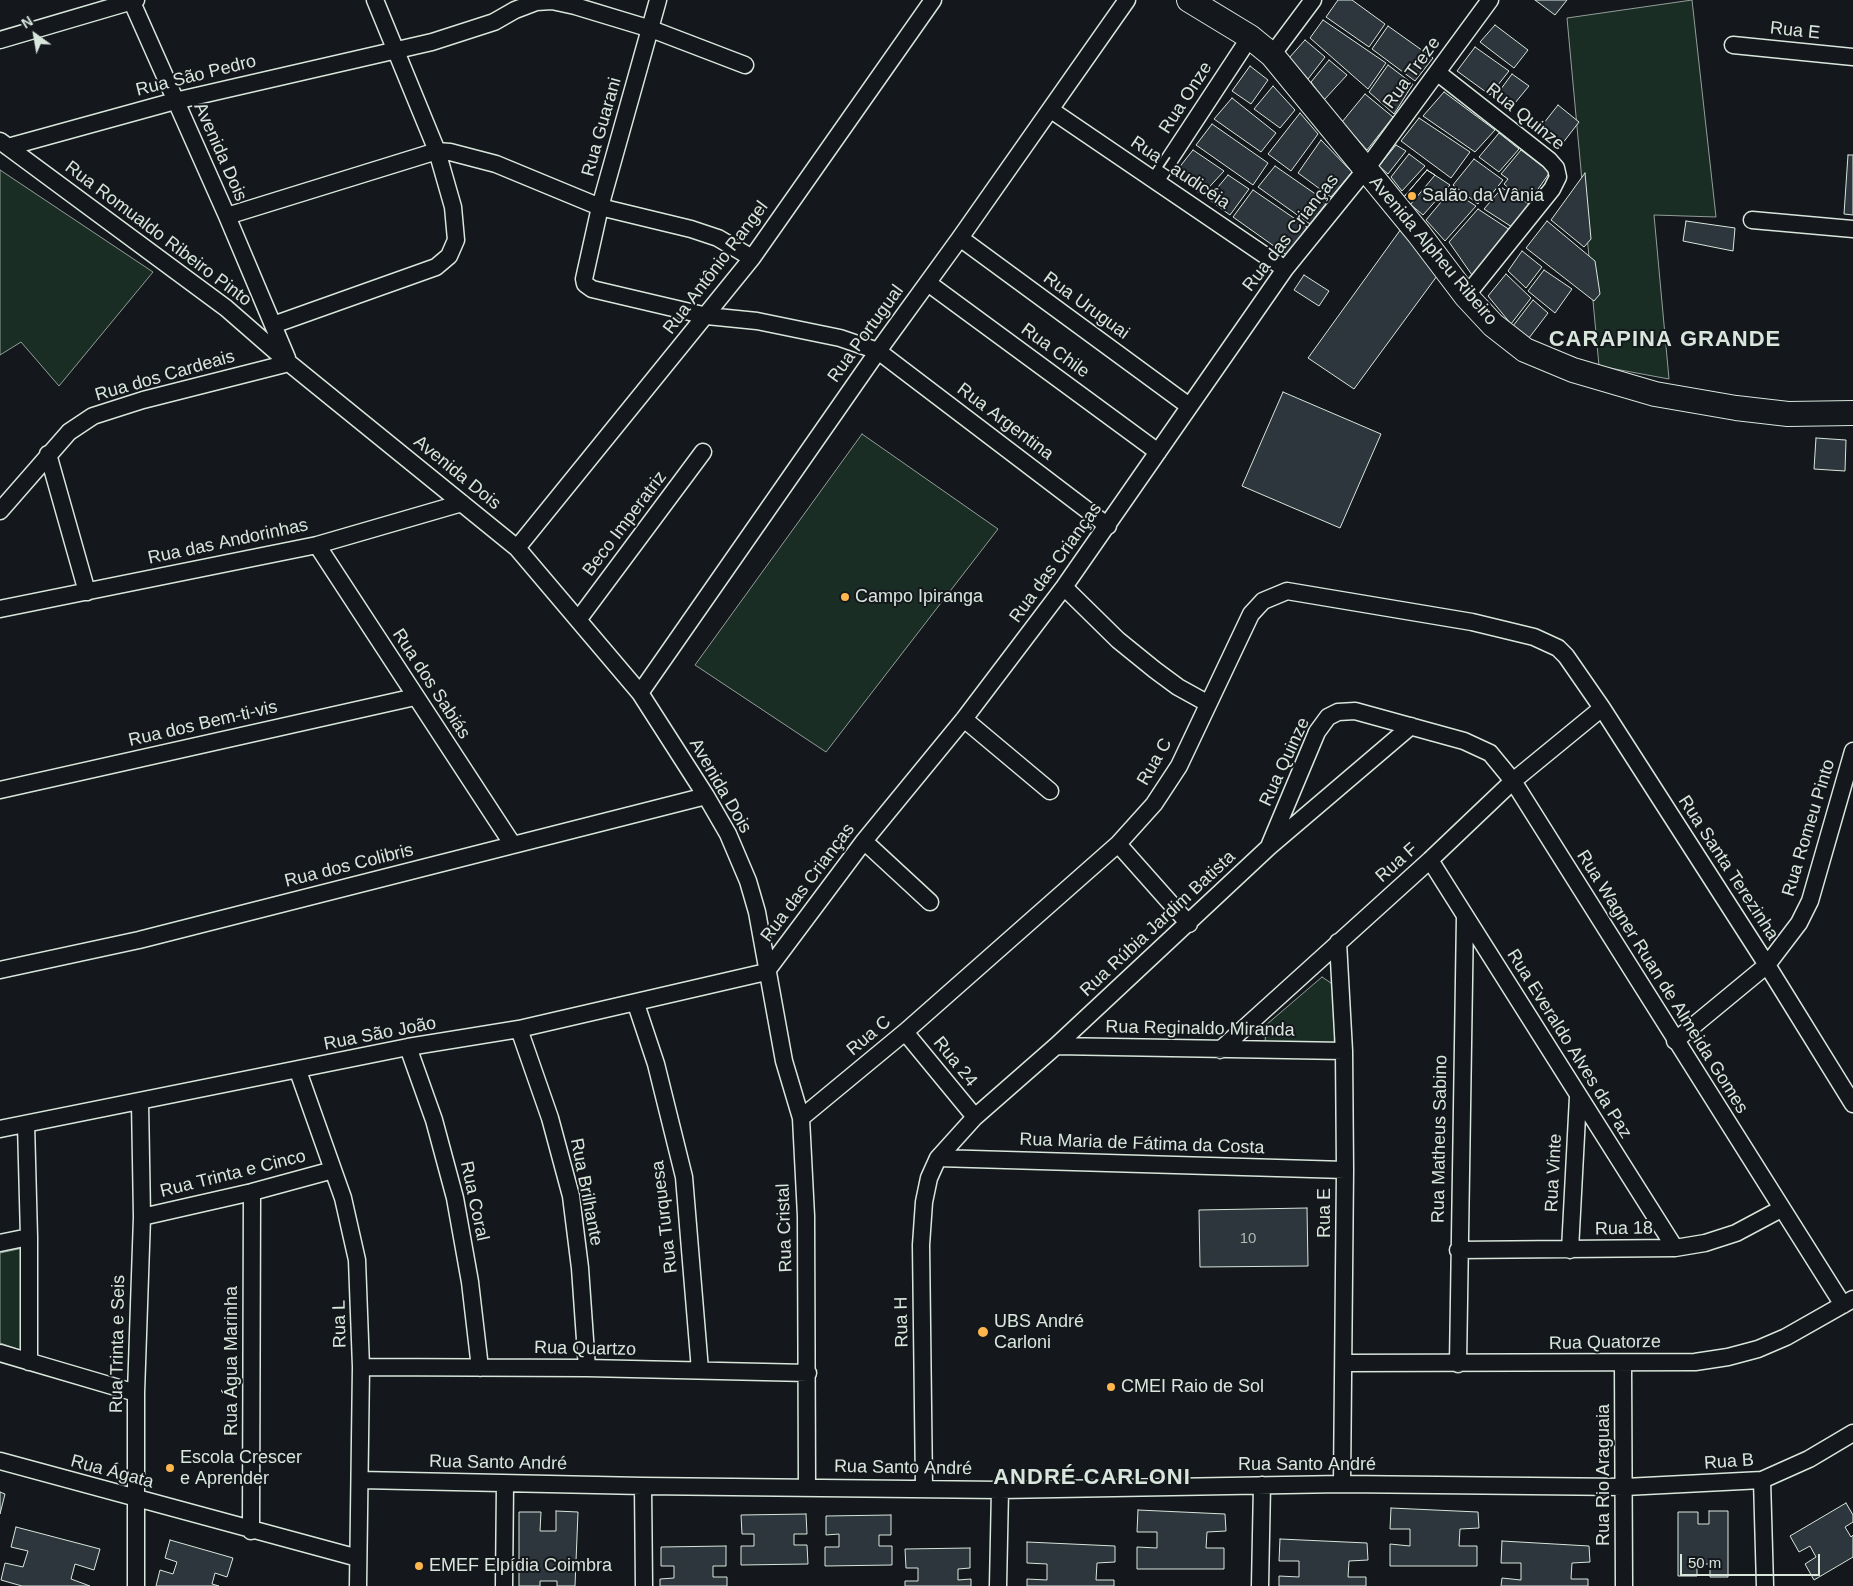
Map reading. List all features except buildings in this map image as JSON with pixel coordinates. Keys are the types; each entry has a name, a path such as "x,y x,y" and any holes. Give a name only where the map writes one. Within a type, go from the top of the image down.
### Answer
{"street":[{"path":"0,40 133,0"},
{"name":"Avenida Dois","path":"133,0 175,100 228,216 289,363 517,548 640,693 728,834 748,881 757,912 766,972"},
{"path":"273,325 436,267 449,256 456,240 453,207 438,151 375,0"},
{"name":"Rua Guarani","path":"586,266 600,207 658,0"},
{"name":"Rua Antônio Rangel","path":"517,548 707,316 752,258 932,0"},
{"name":"Rua Portugual","path":"640,693 878,351 1051,110 1127,0"},
{"name":"Avenida Alpheu Ribeiro","path":"1190,0 1250,37 1272,55 1466,296 1493,325 1525,350 1572,370 1655,394 1736,408 1788,414 1853,413"},
{"path":"1272,55 1313,0"},
{"name":"Rua Treze","path":"1366,170 1490,0"},
{"name":"Rua São Pedro","path":"4,144 175,100 396,50 494,22 515,10 536,2 552,1 651,29 745,65"},
{"name":"Rua Onze","path":"1156,180 1250,37"},
{"name":"Rua E","path":"1733,45 1853,57"},
{"name":"Rua Quinze","path":"1438,72 1549,160 1556,168 1558,177 1552,188 1466,296"},
{"name":"Rua Laudicéia","path":"1051,110 1286,269"},
{"name":"Rua Romualdo Ribeiro Pinto","path":"4,144 226,308 289,363"},
{"path":"228,216 438,151 466,154 496,164 600,207 691,229 718,238 752,258"},
{"name":"Rua das Crianças","path":"766,972 864,841 964,719 1064,588 1286,269 1366,170"},
{"path":"1752,220 1853,229"},
{"name":"Rua Uruguai","path":"960,238 1189,406"},
{"name":"Rua Argentina","path":"586,266 585,284 592,289 707,316 798,328 840,338 878,351 1108,526"},
{"name":"Rua Chile","path":"928,283 1158,452"},
{"name":"Rua dos Cardeais","path":"0,511 69,432 94,416 143,400 289,363"},
{"name":"Beco Imperatriz","path":"578,620 703,452"},
{"path":"48,454 87,592"},
{"name":"Rua das Andorinhas","path":"0,609 317,545 462,503"},
{"name":"Rua dos Sabiás","path":"317,545 513,845"},
{"path":"1064,588 1118,640 1154,670 1178,687 1207,703"},
{"name":"Rua C","path":"801,1118 905,1032 1118,844 1154,804 1179,766 1207,703 1251,614 1263,601 1287,591 1472,622 1511,630 1550,643 1566,656"},
{"name":"Rua Santa Terezinha","path":"1566,656 1602,708 1767,964 1853,1104"},
{"name":"Rua dos Bem-ti-vis","path":"0,790 415,697"},
{"name":"Rua F","path":"1220,1050 1430,860 1513,781 1602,708"},
{"name":"Rua Quinze","path":"1269,847 1317,732 1328,717 1338,712 1355,712 1410,726"},
{"path":"964,719 1050,792"},
{"name":"Rua Wagner Ruan de Almeida Gomes","path":"1410,726 1464,741 1490,753 1513,781 1781,1208 1848,1302"},
{"name":"Rua Rúbia Jardim Batista","path":"938,1158 975,1117 1056,1046 1189,924 1269,847 1410,726"},
{"name":"Rua Romeu Pinto","path":"1675,1041 1767,964 1799,923 1810,901 1853,751"},
{"name":"Rua dos Colibris","path":"0,970 139,940 706,796"},
{"path":"864,841 930,902"},
{"path":"1118,844 1189,924"},
{"name":"Rua Everaldo Alves da Paz","path":"1430,860 1675,1248"},
{"name":"Rua Matheus Sabino","path":"1458,1364 1458,1250 1464,916"},
{"name":"Rua E","path":"1338,942 1344,1051 1345,1170 1342,1484"},
{"name":"Rua São João","path":"0,1129 298,1071 408,1047 520,1029 636,1004 766,972"},
{"name":"Rua Cristal","path":"766,972 784,1060 801,1118 806,1216 807,1486"},
{"name":"Rua Turquesa","path":"636,1004 656,1064 684,1177 700,1370"},
{"name":"Rua Brilhante","path":"520,1029 550,1118 570,1196 580,1268 587,1368"},
{"name":"Rua 24","path":"905,1032 975,1117"},
{"name":"Rua Reginaldo Miranda","path":"1056,1046 1344,1051"},
{"name":"Rua Coral","path":"408,1047 434,1120 455,1198 470,1282 480,1368"},
{"name":"Rua L","path":"298,1071 348,1216 357,1260 361,1367 358,1586"},
{"name":"Rua Vinte","path":"1570,1250 1578,1097"},
{"name":"Rua Trinta e Seis","path":"136,1586 136,1393 142,1217 140,1102"},
{"path":"26,1124 29,1237 29,1362"},
{"name":"Rua Maria de Fátima da Costa","path":"938,1158 1345,1170"},
{"name":"Rua H","path":"924,1488 921,1245 924,1202 929,1178 938,1158"},
{"name":"Rua Trinta e Cinco","path":"142,1217 252,1192 333,1170"},
{"name":"Rua Água Marinha","path":"251,1531 252,1192"},
{"name":"Rua 18","path":"1458,1250 1675,1248 1705,1243 1736,1233 1781,1208"},
{"path":"0,1243 29,1237"},
{"name":"Rua Quatorze","path":"1344,1363 1695,1362 1728,1357 1786,1337 1848,1302"},
{"path":"0,1353 136,1393"},
{"name":"Rua Rio Araguaia","path":"1623,1363 1624,1586"},
{"name":"Rua Quartzo","path":"361,1367 587,1368 808,1372"},
{"name":"Rua B","path":"1625,1488 1762,1480 1809,1459 1853,1432"},
{"name":"Rua Ágata","path":"0,1462 251,1531 358,1558"},
{"name":"Rua Santo André","path":"360,1480 505,1484 807,1486 1000,1490 1342,1484 1625,1488"},
{"path":"1762,1480 1765,1586"},
{"path":"504,1586 505,1484"},
{"path":"1260,1586 1262,1485"},
{"path":"643,1486 644,1586"},
{"path":"998,1586 1000,1490"}],"green space":[{"path":"1692,0 1716,217 1654,215 1669,379 1599,366 1567,18"},
{"path":"0,170 153,272 59,386 21,342 0,355"},
{"name":"Campo Ipiranga","path":"862,434 998,529 826,752 695,665"},
{"path":"1322,977 1331,983 1337,997 1334,1045 1265,1044 1266,1025"},
{"path":"23,1248 21,1350 0,1343 0,1253"}],"place":[{"name":"Salão da Vânia","path":"1412,196"},
{"name":"Campo Ipiranga","path":"845,597"},
{"name":"UBS André Carloni","path":"983,1332"},
{"name":"CMEI Raio de Sol","path":"1111,1387"},
{"name":"Escola Crescer e Aprender","path":"170,1468"},
{"name":"EMEF Elpídia Coimbra","path":"419,1566"}],"district":[{"name":"CARAPINA GRANDE","path":"1665,340"},
{"name":"ANDRÉ CARLONI","path":"1092,1478"}]}
